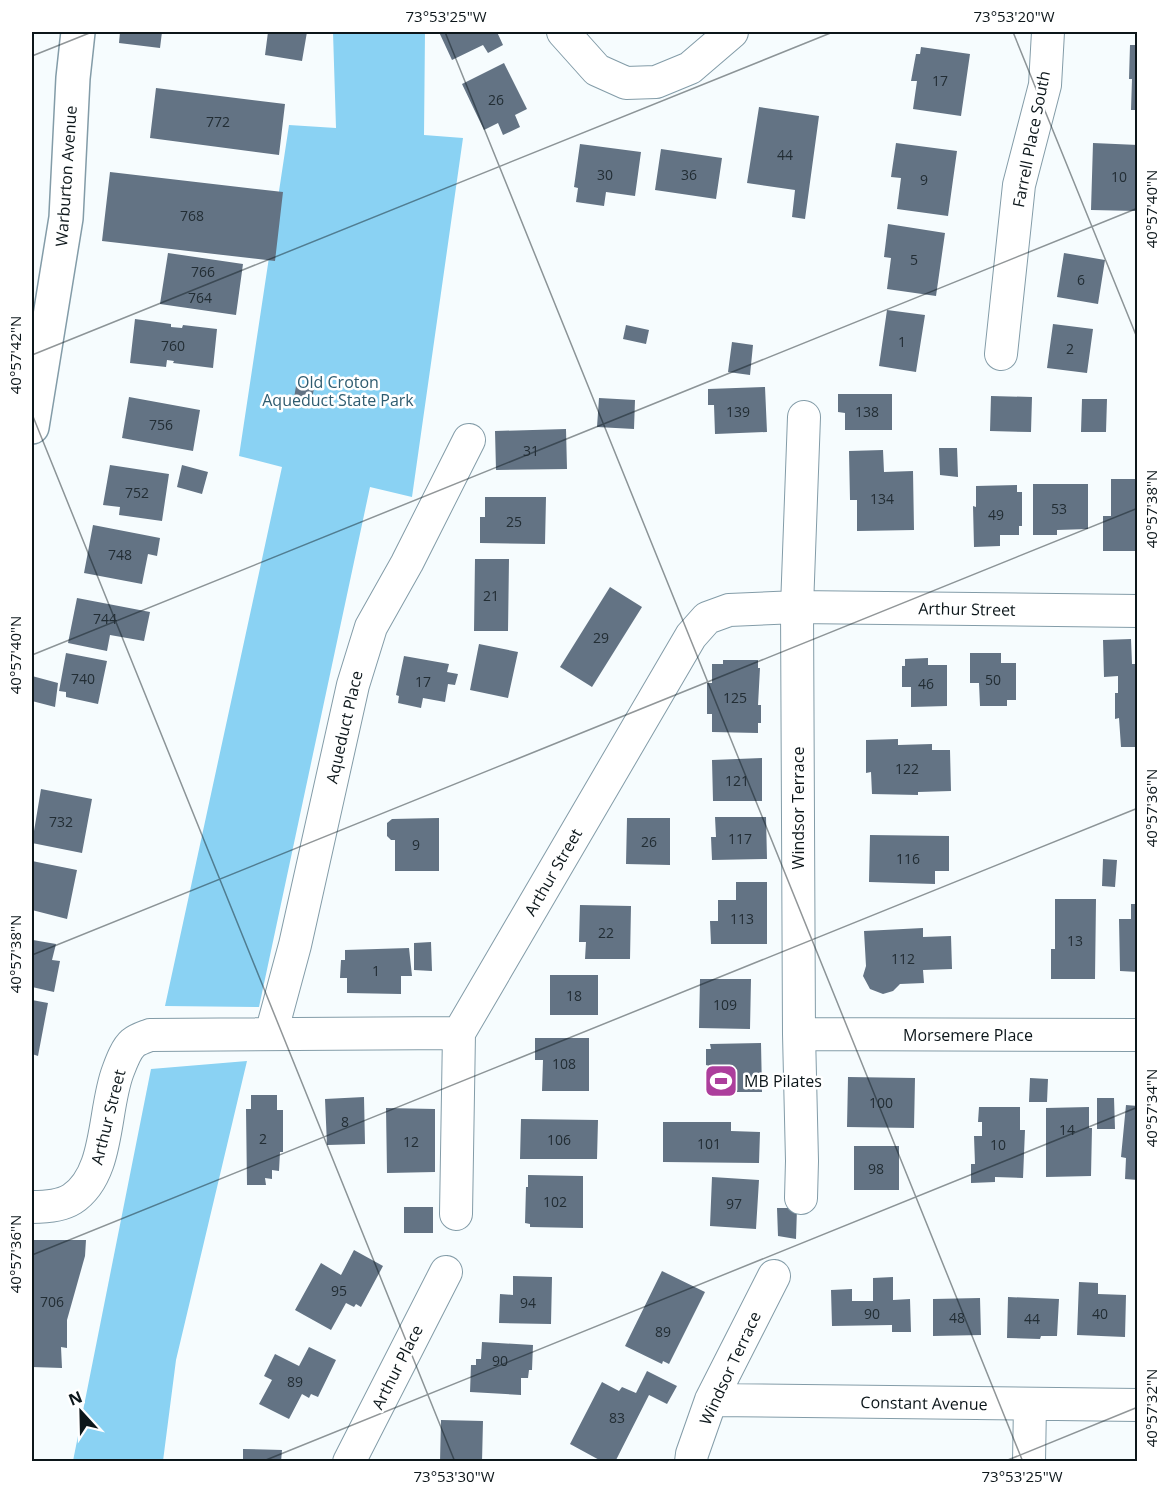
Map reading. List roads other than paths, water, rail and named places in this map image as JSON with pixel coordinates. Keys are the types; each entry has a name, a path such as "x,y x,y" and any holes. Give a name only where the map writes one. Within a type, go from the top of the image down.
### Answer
{"street":[{"name":"Warburton Avenue","path":"32,427 66,218 73,78 78,32"},
{"path":"563,32 597,70 626,83 656,82 690,68 732,32"},
{"name":"Farrell Place South","path":"1001,354 1020,185 1045,85 1048,32"},
{"name":"Windsor Terrace","path":"801,1198 798,1034 797,607 804,417"},
{"name":"Aqueduct Place","path":"271,1034 295,945 353,685 371,627 407,563 469,440"},
{"name":"Arthur Street","path":"32,1207 49,1207 71,1200 87,1186 98,1165 112,1086 121,1062 133,1043 150,1035 459,1033 691,636 707,618 729,610 797,607 1137,611"},
{"path":"456,1214 459,1033"},
{"name":"Morsemere Place","path":"798,1034 1137,1035"},
{"name":"Arthur Place","path":"349,1461 446,1272"},
{"name":"Windsor Terrace","path":"691,1461 711,1400 774,1276"},
{"name":"Constant Avenue","path":"711,1400 1137,1406"},
{"path":"1029,1461 1030,1404"}],"place":[{"name":"MB Pilates","path":"721,1081"}],"park label":[{"name":"Old Croton Aqueduct State Park","path":"338,391"}]}
